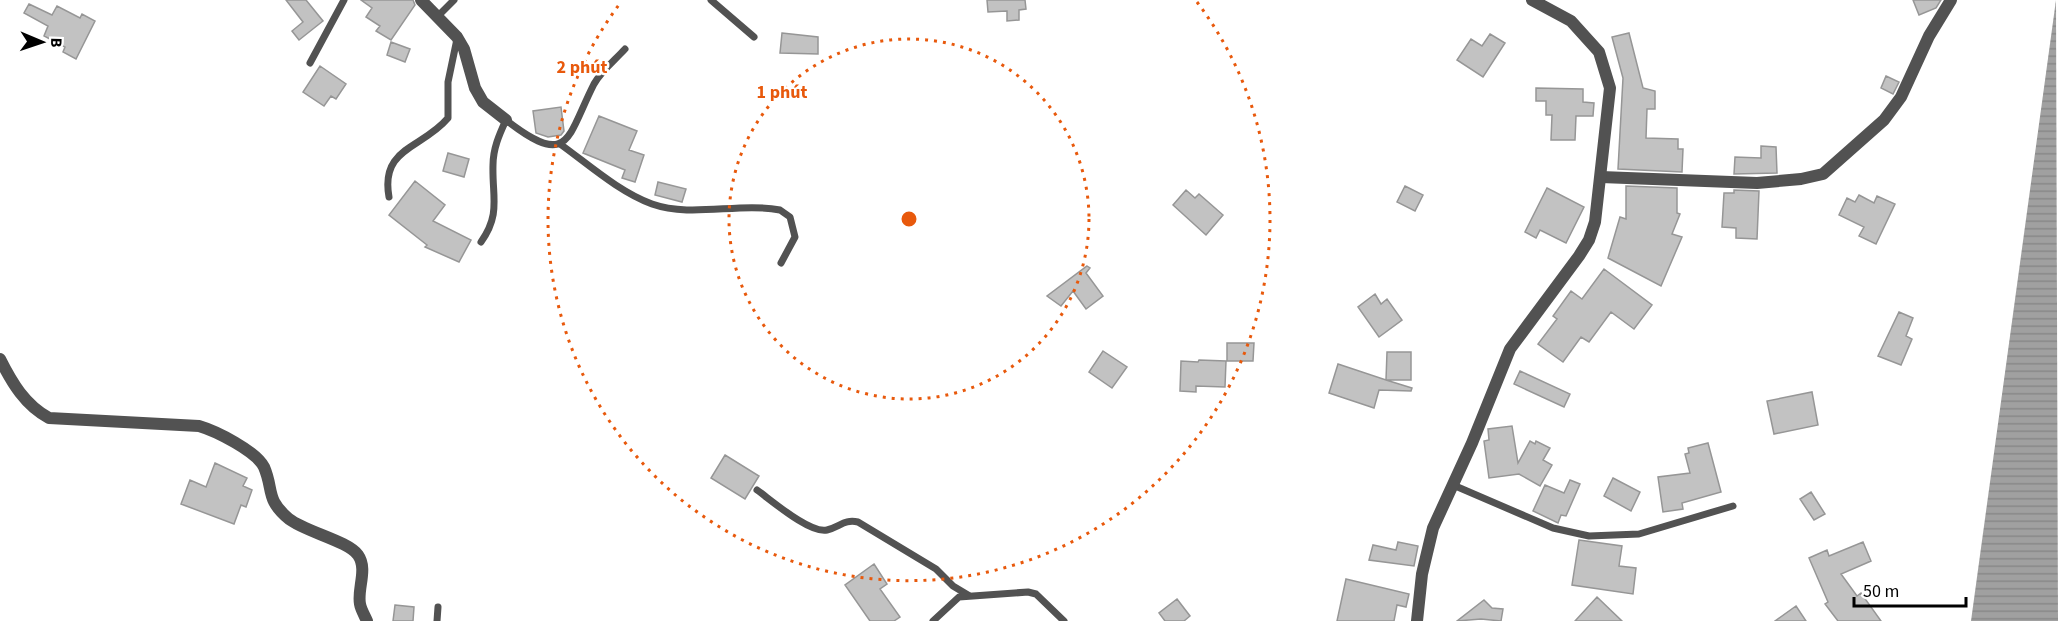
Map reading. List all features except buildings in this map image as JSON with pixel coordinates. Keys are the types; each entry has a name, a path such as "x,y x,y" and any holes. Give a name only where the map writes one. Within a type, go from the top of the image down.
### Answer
{"street":[{"path":"421,0 458,37 464,49 475,88 483,102 506,120"},
{"path":"1417,621 1422,574 1433,528 1454,485 1510,349 1590,240 1595,222 1610,88 1599,52 1571,21 1532,0"},
{"path":"1601,177 1757,183 1801,179 1823,174 1884,120 1901,98 1929,36 1951,0"},
{"path":"0,359 23,397 38,412 49,418 199,426 212,430 255,456 263,465 271,500 289,518 307,531 349,548 358,555 362,568 360,605 367,621"}],"lane":[{"path":"310,63 344,0"},
{"path":"438,16 454,0"},
{"path":"711,0 754,37"},
{"path":"389,197 386,180 389,168 398,155 448,118 448,82 458,37"},
{"path":"481,242 493,220 493,164 497,140 506,120 530,138 542,143 560,144 568,140 595,82 625,49"},
{"path":"560,144 634,195 653,204 678,208 780,210 790,217 795,237 781,263"},
{"path":"1454,485 1515,509 1553,528 1589,536 1639,534 1733,506"},
{"path":"757,490 814,530 826,530 848,520 858,522 936,569 953,586 968,595"},
{"path":"933,621 950,604 968,595 1028,592 1036,594 1064,621"},
{"path":"437,621 438,608"}],"shaded area":[{"path":"2056,0 2058,621 1971,621"}]}
